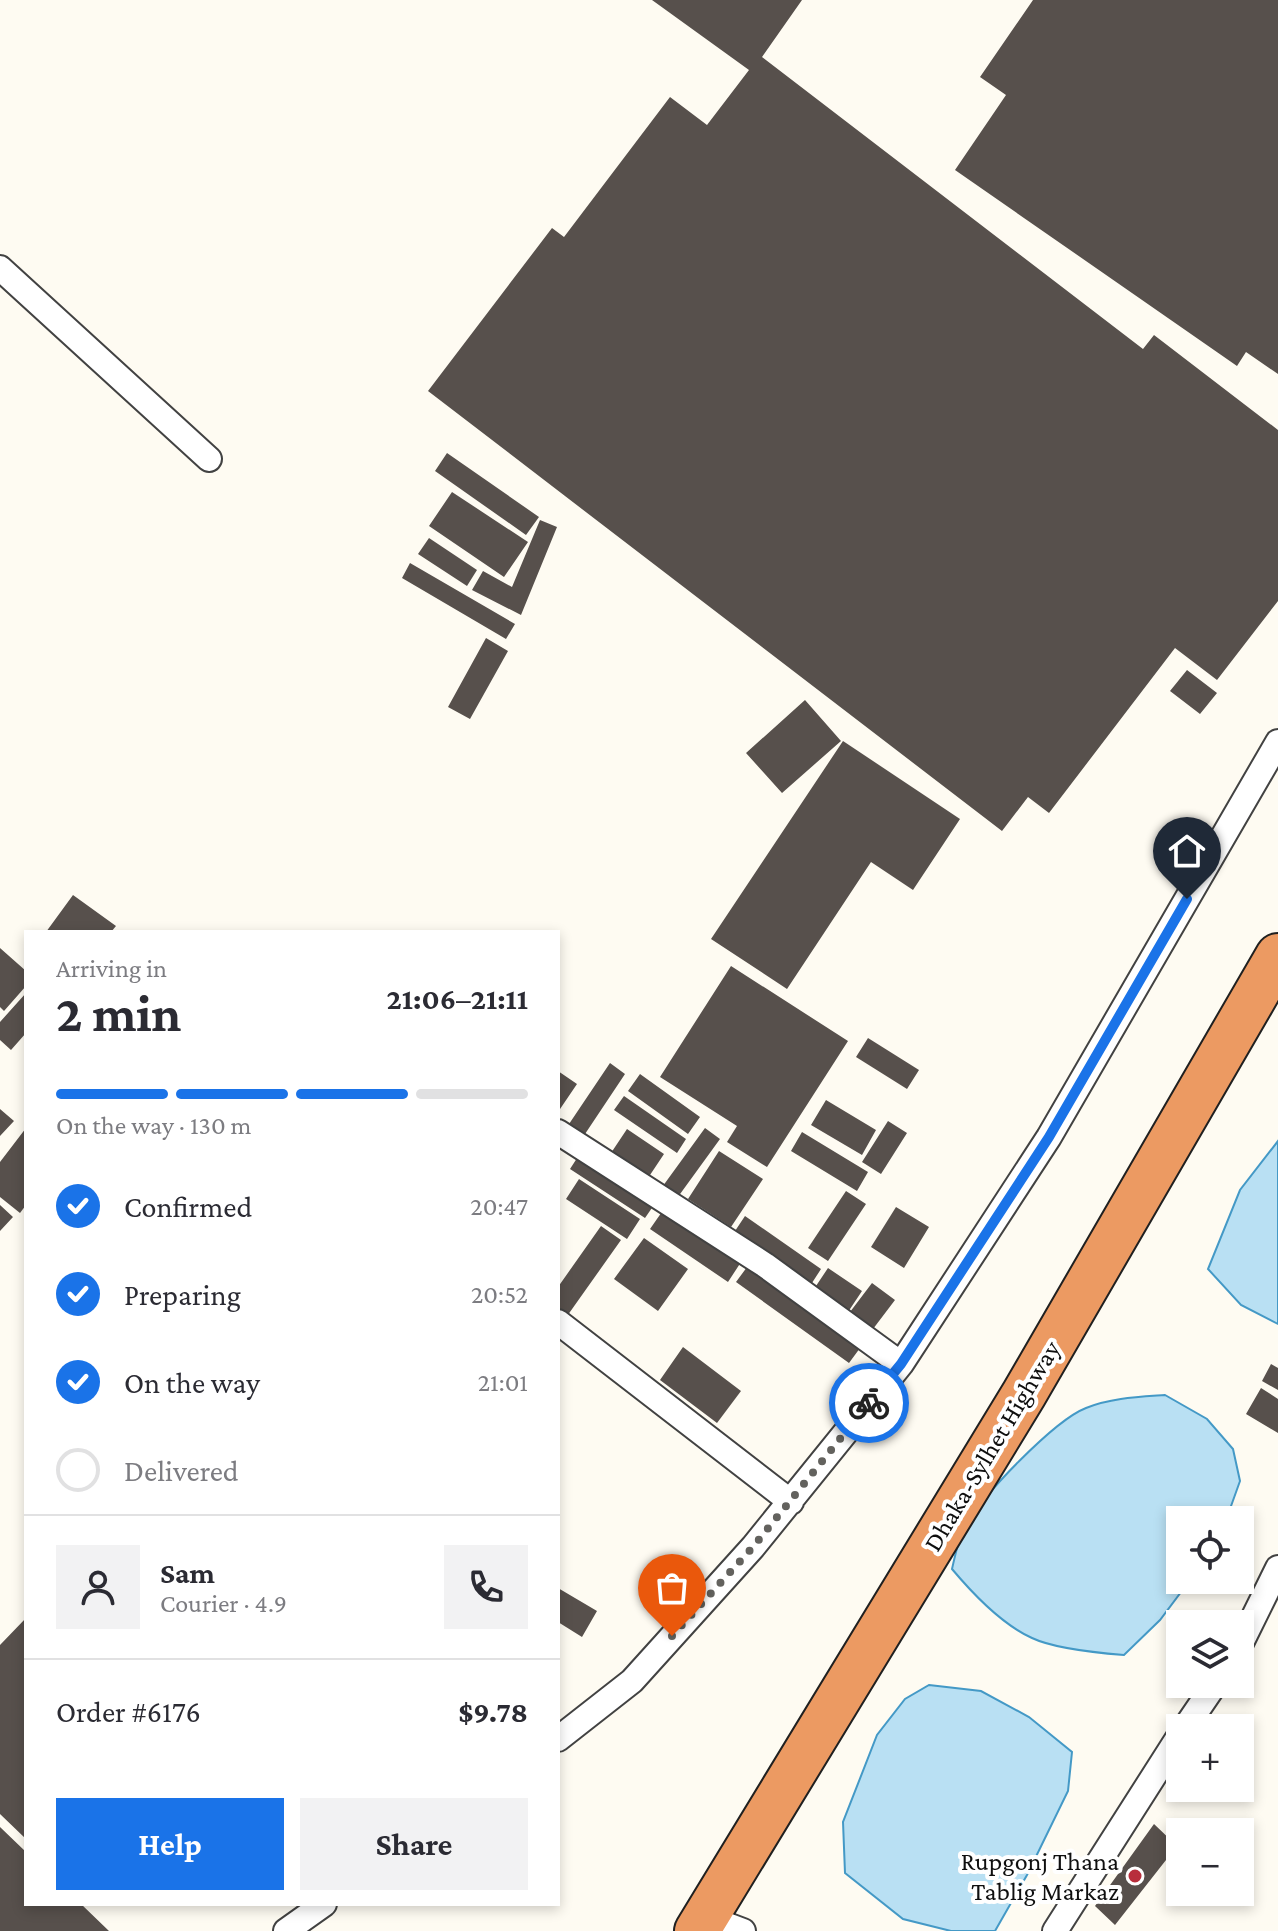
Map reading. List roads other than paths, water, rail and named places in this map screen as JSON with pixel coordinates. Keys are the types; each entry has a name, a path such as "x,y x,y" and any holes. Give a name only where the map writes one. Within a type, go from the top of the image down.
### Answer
{"highway":[{"name":"Dhaka-Sylhet Highway","path":"715,1926 1278,956"}],"street":[{"path":"0,268 209,459"},
{"path":"560,1737 632,1681 753,1547 901,1364 1049,1137 1278,742"},
{"path":"560,1133 765,1265 901,1364"},
{"path":"560,1324 791,1502"},
{"path":"1254,1617 1278,1568"},
{"path":"1055,1931 1166,1757"},
{"path":"286,1931 321,1906"}],"water":[{"path":"1278,1141 1278,1324 1241,1305 1208,1269 1240,1190"},
{"path":"1165,1395 1207,1419 1233,1449 1240,1481 1231,1506 1166,1506 1166,1594 1180,1594 1160,1620 1124,1655 1077,1650 1032,1638 988,1608 952,1569 958,1543 964,1528 985,1498 1038,1443 1072,1415 1125,1398"},
{"path":"929,1685 981,1691 1029,1717 1072,1752 1068,1791 1027,1875 995,1931 951,1931 903,1919 845,1873 843,1822 877,1735 905,1699"}],"place":[{"name":"Rupgonj Thana Tablig Markaz","path":"1135,1876"}]}
